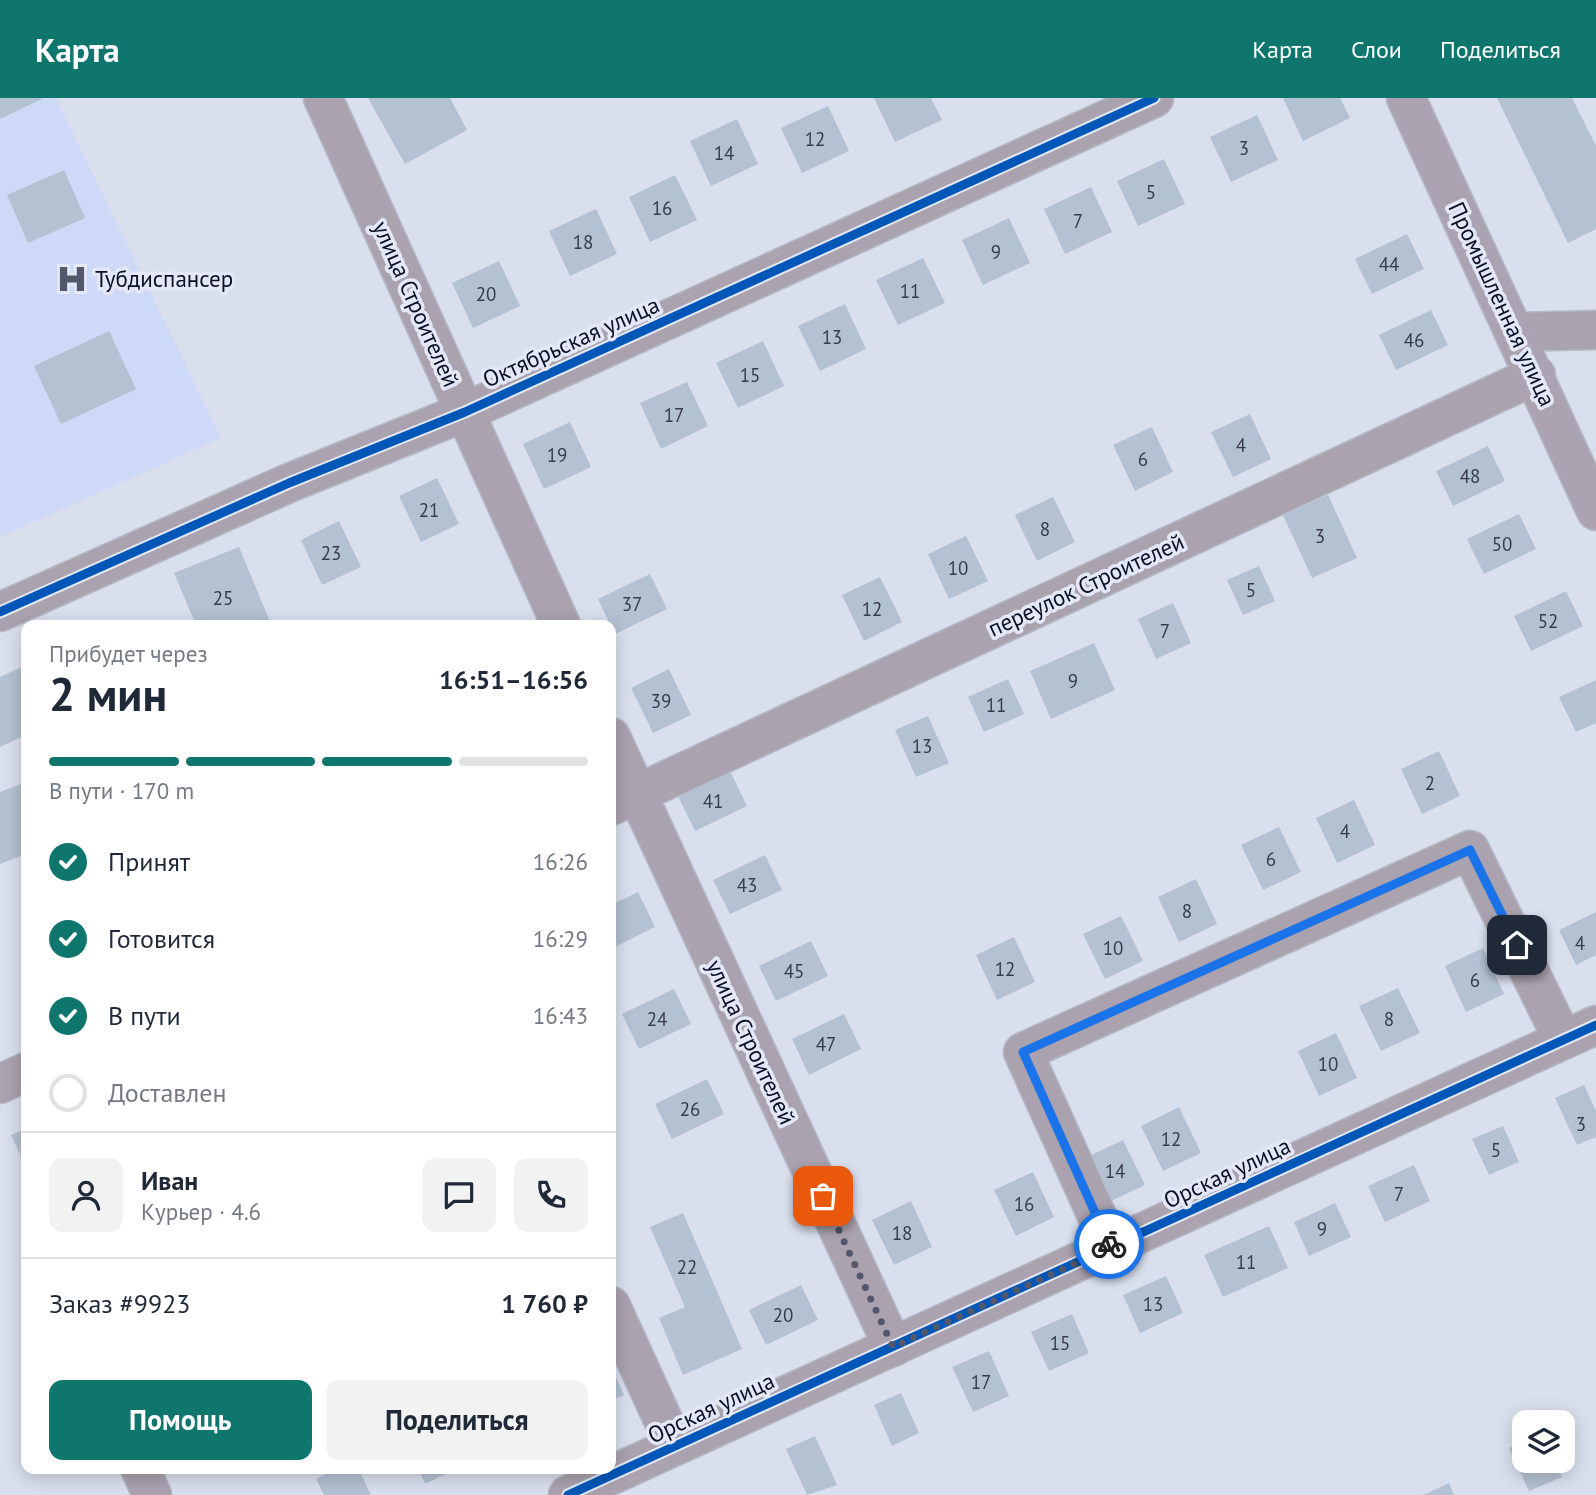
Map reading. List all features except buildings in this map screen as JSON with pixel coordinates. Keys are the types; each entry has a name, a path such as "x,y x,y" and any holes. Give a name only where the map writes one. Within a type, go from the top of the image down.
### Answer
{"main road":[{"name":"Промышленная улица","path":"1406,98 1536,375 1596,512"}],"street":[{"name":"улица Строителей","path":"323,98 559,620"},
{"name":"Октябрьская улица","path":"0,612 289,483 465,412 1154,98"},
{"path":"1516,332 1596,330"},
{"name":"переулок Строителей","path":"624,800 1536,375"},
{"name":"улица Строителей","path":"616,761 624,800 893,1347"},
{"path":"1111,1247 1023,1052 1470,850 1580,1033"},
{"name":"Орская улица","path":"616,1473 1580,1033"},
{"path":"0,1084 21,1074"},
{"path":"616,1317 676,1446"},
{"path":"143,1474 152,1495"},
{"name":"Орская улица","path":"568,1495 614,1474"}],"shaded area":[{"name":"Тубдиспансер","path":"44,98 56,98 221,438 0,537 0,119"}],"cycle path":[{"path":"0,612 289,483 465,412 1154,98"},
{"path":"616,1473 1596,1025"},
{"path":"568,1495 614,1474"}],"way so far":[{"path":"823,1196 893,1347 1111,1247 1109,1244"}],"place":[{"name":"Тубдиспансер","path":"72,279"}],"route":[{"path":"1109,1244 1023,1052 1470,850 1517,945"}]}
